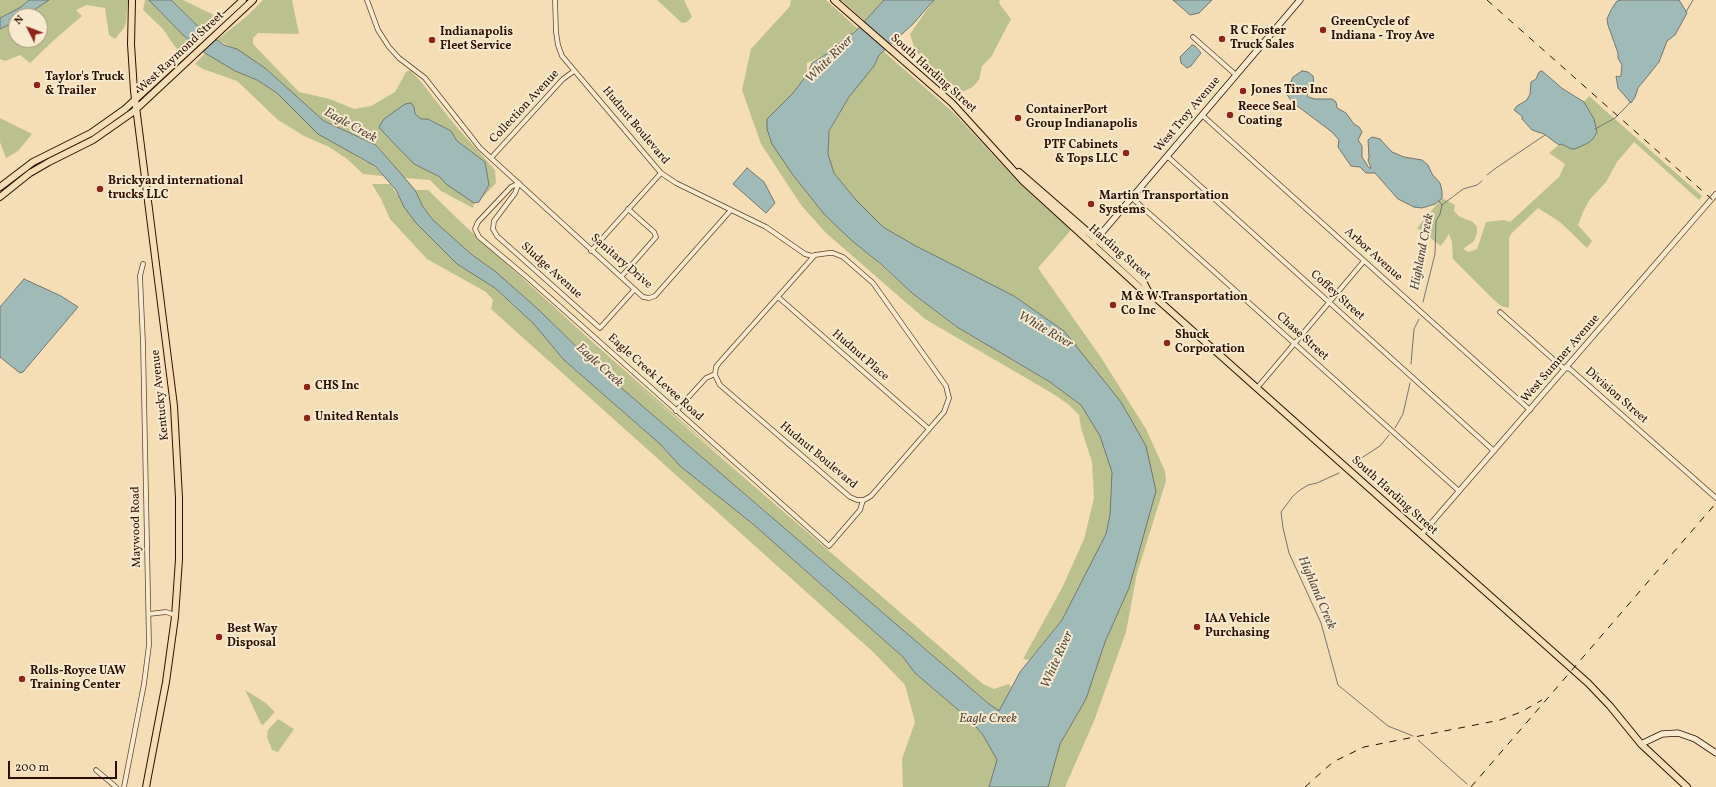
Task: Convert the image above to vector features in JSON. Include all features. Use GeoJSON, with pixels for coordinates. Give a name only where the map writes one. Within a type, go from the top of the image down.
{"type":"FeatureCollection","features":[{"type":"Feature","properties":{"kind":"main road","name":"West Raymond Street"},"geometry":{"type":"LineString","coordinates":[[0,187],[33,162],[102,126],[135,101],[243,0]]}},
{"type":"Feature","properties":{"kind":"main road","name":"West Raymond Street"},"geometry":{"type":"LineString","coordinates":[[0,197],[30,173],[100,136],[136,110],[253,0]]}},
{"type":"Feature","properties":{"kind":"main road","name":"South Harding Street"},"geometry":{"type":"LineString","coordinates":[[834,0],[961,113],[1012,168]]}},
{"type":"Feature","properties":{"kind":"main road","name":"West Troy Avenue"},"geometry":{"type":"LineString","coordinates":[[1094,242],[1300,0]]}},
{"type":"Feature","properties":{"kind":"main road","name":"Kentucky Avenue"},"geometry":{"type":"LineString","coordinates":[[132,1],[131,44],[135,101],[160,288],[177,442],[179,519],[175,617],[165,689],[146,787]]}},
{"type":"Feature","properties":{"kind":"main road","name":"Harding Street"},"geometry":{"type":"LineString","coordinates":[[1012,168],[1023,181],[1144,283],[1148,291]]}},
{"type":"Feature","properties":{"kind":"main road","name":"South Harding Street"},"geometry":{"type":"LineString","coordinates":[[1148,291],[1421,536],[1588,683],[1641,744]]}},
{"type":"Feature","properties":{"kind":"main road"},"geometry":{"type":"LineString","coordinates":[[1687,787],[1641,744],[1662,734],[1678,733],[1695,739],[1716,753]]}},
{"type":"Feature","properties":{"kind":"street","name":"Sanitary Drive"},"geometry":{"type":"LineString","coordinates":[[367,0],[378,30],[389,47],[399,58],[427,81],[479,146],[591,251],[644,298],[655,296],[731,210]]}},
{"type":"Feature","properties":{"kind":"street","name":"Hudnut Boulevard"},"geometry":{"type":"LineString","coordinates":[[555,0],[558,45],[562,56],[596,94],[628,136],[661,173],[673,182],[770,229],[806,254],[840,254],[868,278],[946,386],[949,396],[947,407],[871,496],[863,500],[852,499],[720,385],[715,374]]}},
{"type":"Feature","properties":{"kind":"street"},"geometry":{"type":"LineString","coordinates":[[1193,37],[1236,75]]}},
{"type":"Feature","properties":{"kind":"street","name":"Collection Avenue"},"geometry":{"type":"LineString","coordinates":[[491,158],[564,79],[574,71]]}},
{"type":"Feature","properties":{"kind":"street","name":"Arbor Avenue"},"geometry":{"type":"LineString","coordinates":[[1202,115],[1530,410]]}},
{"type":"Feature","properties":{"kind":"street","name":"Coffey Street"},"geometry":{"type":"LineString","coordinates":[[1167,156],[1494,451]]}},
{"type":"Feature","properties":{"kind":"street"},"geometry":{"type":"LineString","coordinates":[[591,251],[661,173]]}},
{"type":"Feature","properties":{"kind":"street","name":"Sludge Avenue"},"geometry":{"type":"LineString","coordinates":[[519,184],[515,193],[493,222],[495,233],[505,244],[600,328],[634,290]]}},
{"type":"Feature","properties":{"kind":"street","name":"Eagle Creek Levee Road"},"geometry":{"type":"LineString","coordinates":[[519,184],[511,187],[478,222],[475,228],[478,236],[534,283],[829,546],[860,510],[863,500]]}},
{"type":"Feature","properties":{"kind":"street","name":"West Sumner Avenue"},"geometry":{"type":"LineString","coordinates":[[1421,536],[1716,194]]}},
{"type":"Feature","properties":{"kind":"street","name":"Chase Street"},"geometry":{"type":"LineString","coordinates":[[1132,198],[1459,491]]}},
{"type":"Feature","properties":{"kind":"street"},"geometry":{"type":"LineString","coordinates":[[621,277],[656,236],[654,232],[628,209]]}},
{"type":"Feature","properties":{"kind":"street"},"geometry":{"type":"LineString","coordinates":[[676,411],[706,378],[715,374],[719,363],[815,255]]}},
{"type":"Feature","properties":{"kind":"street"},"geometry":{"type":"LineString","coordinates":[[1257,388],[1364,261]]}},
{"type":"Feature","properties":{"kind":"street","name":"Maywood Road"},"geometry":{"type":"LineString","coordinates":[[124,787],[147,668],[149,614],[140,276],[143,264]]}},
{"type":"Feature","properties":{"kind":"street","name":"Hudnut Place"},"geometry":{"type":"LineString","coordinates":[[778,297],[929,429]]}},
{"type":"Feature","properties":{"kind":"street","name":"Division Street"},"geometry":{"type":"LineString","coordinates":[[1500,312],[1562,367],[1567,367],[1716,498]]}},
{"type":"Feature","properties":{"kind":"street"},"geometry":{"type":"LineString","coordinates":[[149,614],[166,612],[175,617]]}},
{"type":"Feature","properties":{"kind":"street"},"geometry":{"type":"LineString","coordinates":[[96,770],[116,787]]}},
{"type":"Feature","properties":{"kind":"green space"},"geometry":{"type":"Polygon","coordinates":[[[0,0],[29,0],[19,8],[8,8],[8,14],[0,18],[0,0]]]}},
{"type":"Feature","properties":{"kind":"green space"},"geometry":{"type":"Polygon","coordinates":[[[49,0],[128,0],[126,23],[115,39],[109,35],[105,8],[87,5],[76,10],[82,16],[48,46],[48,8],[37,8],[49,0]]]}},
{"type":"Feature","properties":{"kind":"green space"},"geometry":{"type":"Polygon","coordinates":[[[145,0],[149,0],[190,41],[178,51],[163,29],[143,10],[145,0]]]}},
{"type":"Feature","properties":{"kind":"green space"},"geometry":{"type":"Polygon","coordinates":[[[171,0],[183,0],[218,17],[204,31],[171,0]]]}},
{"type":"Feature","properties":{"kind":"green space"},"geometry":{"type":"Polygon","coordinates":[[[263,0],[292,0],[299,34],[258,33],[253,38],[253,44],[299,92],[330,99],[354,109],[371,106],[395,92],[406,72],[410,70],[455,125],[495,170],[496,183],[482,198],[489,185],[485,162],[457,141],[451,131],[429,119],[421,119],[414,114],[414,107],[405,154],[414,164],[440,177],[474,203],[473,208],[441,191],[430,180],[404,178],[377,145],[324,121],[265,68],[236,49],[217,40],[247,16],[263,0]]]}},
{"type":"Feature","properties":{"kind":"green space"},"geometry":{"type":"Polygon","coordinates":[[[657,0],[684,0],[692,17],[687,22],[682,23],[657,0]]]}},
{"type":"Feature","properties":{"kind":"green space"},"geometry":{"type":"Polygon","coordinates":[[[791,0],[826,0],[858,29],[841,40],[825,55],[807,63],[807,75],[793,93],[767,119],[793,175],[824,214],[912,293],[957,327],[1050,382],[1081,405],[1100,435],[1112,472],[1110,515],[1106,534],[1062,620],[1029,660],[1023,659],[1063,586],[1084,539],[1094,498],[1092,462],[1081,428],[1079,415],[1069,405],[1055,395],[925,319],[826,233],[801,205],[761,144],[742,90],[751,49],[790,6],[791,0]]]}},
{"type":"Feature","properties":{"kind":"green space"},"geometry":{"type":"Polygon","coordinates":[[[841,0],[884,0],[865,21],[841,0]]]}},
{"type":"Feature","properties":{"kind":"green space"},"geometry":{"type":"Polygon","coordinates":[[[934,0],[1000,0],[999,3],[1011,19],[991,57],[982,66],[979,80],[973,87],[962,92],[932,70],[915,50],[910,34],[934,0]]]}},
{"type":"Feature","properties":{"kind":"green space"},"geometry":{"type":"Polygon","coordinates":[[[8,25],[8,48],[46,48],[30,63],[20,55],[5,61],[0,59],[0,29],[8,25]]]}},
{"type":"Feature","properties":{"kind":"green space"},"geometry":{"type":"Polygon","coordinates":[[[883,51],[954,113],[1018,182],[1071,230],[1038,268],[1100,356],[1146,429],[1165,471],[1166,481],[1137,573],[1126,632],[1094,721],[1065,787],[1048,787],[1060,744],[1086,699],[1105,642],[1129,588],[1139,548],[1089,364],[1064,331],[1014,296],[914,245],[883,227],[856,200],[834,173],[828,154],[829,132],[849,97],[874,66],[879,55],[883,51]]]}},
{"type":"Feature","properties":{"kind":"green space"},"geometry":{"type":"Polygon","coordinates":[[[205,53],[277,93],[318,134],[333,141],[364,161],[371,163],[383,176],[363,174],[347,159],[329,147],[304,136],[278,120],[237,81],[203,69],[195,64],[205,53]]]}},
{"type":"Feature","properties":{"kind":"green space"},"geometry":{"type":"Polygon","coordinates":[[[1589,96],[1702,196],[1699,200],[1634,142],[1617,162],[1606,182],[1590,199],[1583,212],[1578,225],[1592,241],[1587,248],[1560,222],[1538,208],[1511,234],[1509,238],[1509,308],[1501,306],[1453,259],[1452,242],[1449,234],[1441,246],[1417,228],[1442,198],[1455,205],[1454,211],[1460,217],[1473,222],[1477,227],[1477,233],[1474,241],[1463,249],[1469,252],[1477,249],[1486,222],[1504,220],[1510,222],[1559,177],[1565,164],[1549,153],[1562,144],[1571,149],[1588,143],[1597,132],[1594,119],[1584,102],[1589,96]]]}},
{"type":"Feature","properties":{"kind":"green space"},"geometry":{"type":"Polygon","coordinates":[[[0,118],[32,134],[18,151],[6,158],[0,142],[0,118]]]}},
{"type":"Feature","properties":{"kind":"green space"},"geometry":{"type":"Polygon","coordinates":[[[372,184],[390,184],[416,223],[477,275],[495,288],[533,323],[564,360],[660,444],[680,466],[753,524],[903,657],[915,673],[970,720],[983,735],[997,760],[989,787],[903,787],[902,759],[915,722],[905,685],[872,651],[491,309],[493,300],[486,292],[427,259],[390,219],[372,184]]]}},
{"type":"Feature","properties":{"kind":"green space"},"geometry":{"type":"Polygon","coordinates":[[[415,190],[428,190],[464,225],[597,346],[742,474],[615,366],[983,684],[994,689],[1009,684],[1011,687],[1001,710],[999,712],[989,704],[597,367],[539,310],[496,272],[471,254],[433,220],[423,207],[415,190]]]}},
{"type":"Feature","properties":{"kind":"green space"},"geometry":{"type":"Polygon","coordinates":[[[245,690],[266,703],[275,712],[263,725],[261,724],[245,690]]]}},
{"type":"Feature","properties":{"kind":"green space"},"geometry":{"type":"Polygon","coordinates":[[[278,719],[294,729],[278,752],[272,750],[267,737],[268,730],[278,719]]]}},
{"type":"Feature","properties":{"kind":"water"},"geometry":{"type":"Polygon","coordinates":[[[29,0],[49,0],[37,8],[19,8],[29,0]]]}},
{"type":"Feature","properties":{"kind":"water"},"geometry":{"type":"Polygon","coordinates":[[[149,0],[171,0],[202,30],[224,45],[237,49],[265,68],[324,121],[376,145],[415,190],[423,207],[433,220],[471,254],[496,272],[539,310],[597,367],[999,711],[1020,672],[1062,620],[1106,534],[1110,515],[1112,472],[1100,436],[1081,405],[1050,382],[957,327],[912,293],[882,265],[850,239],[824,214],[793,175],[772,144],[767,129],[767,119],[793,93],[807,75],[812,63],[825,55],[846,37],[855,32],[884,0],[934,0],[913,24],[879,55],[874,66],[849,97],[829,131],[828,154],[834,173],[856,200],[883,227],[914,245],[1014,296],[1064,331],[1121,402],[1146,446],[1156,491],[1129,588],[1105,642],[1086,699],[1060,744],[1048,787],[989,787],[997,760],[983,735],[970,720],[915,673],[903,657],[753,524],[680,466],[660,444],[564,360],[533,323],[495,288],[457,264],[416,223],[404,207],[396,190],[375,166],[318,134],[277,93],[257,80],[235,71],[205,53],[183,35],[149,0]]]}},
{"type":"Feature","properties":{"kind":"water"},"geometry":{"type":"Polygon","coordinates":[[[1173,0],[1212,0],[1199,13],[1190,15],[1173,0]]]}},
{"type":"Feature","properties":{"kind":"water"},"geometry":{"type":"Polygon","coordinates":[[[1679,0],[1687,13],[1675,35],[1667,41],[1659,62],[1638,88],[1631,103],[1618,88],[1616,76],[1620,77],[1622,65],[1618,58],[1618,53],[1607,19],[1617,1],[1679,0]]]}},
{"type":"Feature","properties":{"kind":"water"},"geometry":{"type":"Polygon","coordinates":[[[8,14],[8,25],[0,29],[0,18],[8,14]]]}},
{"type":"Feature","properties":{"kind":"water"},"geometry":{"type":"Polygon","coordinates":[[[1192,45],[1195,46],[1201,53],[1191,66],[1187,68],[1181,63],[1180,57],[1192,45]]]}},
{"type":"Feature","properties":{"kind":"water"},"geometry":{"type":"Polygon","coordinates":[[[1302,71],[1308,72],[1313,76],[1314,85],[1312,90],[1307,95],[1308,97],[1315,99],[1332,99],[1336,102],[1337,108],[1346,113],[1354,124],[1359,127],[1362,132],[1358,140],[1362,146],[1362,157],[1369,168],[1371,168],[1368,160],[1368,140],[1372,137],[1380,139],[1392,152],[1404,157],[1422,160],[1428,165],[1432,174],[1440,183],[1442,198],[1435,204],[1422,208],[1414,207],[1398,199],[1375,173],[1366,173],[1360,167],[1351,166],[1338,147],[1339,140],[1332,132],[1292,102],[1286,93],[1293,77],[1302,71]]]}},
{"type":"Feature","properties":{"kind":"water"},"geometry":{"type":"Polygon","coordinates":[[[1542,71],[1563,89],[1584,102],[1594,119],[1597,132],[1593,139],[1588,143],[1575,149],[1571,149],[1562,144],[1559,145],[1544,134],[1532,130],[1522,119],[1522,116],[1514,110],[1517,106],[1527,100],[1530,94],[1531,82],[1536,79],[1539,72],[1542,71]]]}},
{"type":"Feature","properties":{"kind":"water"},"geometry":{"type":"Polygon","coordinates":[[[411,103],[414,107],[415,114],[421,119],[428,119],[451,131],[457,141],[485,162],[489,185],[479,202],[474,203],[446,184],[440,177],[414,164],[379,127],[384,119],[405,104],[411,103]]]}},
{"type":"Feature","properties":{"kind":"water"},"geometry":{"type":"Polygon","coordinates":[[[747,168],[764,182],[775,203],[766,213],[733,184],[747,168]]]}},
{"type":"Feature","properties":{"kind":"water"},"geometry":{"type":"Polygon","coordinates":[[[24,279],[61,296],[78,307],[23,372],[20,373],[0,357],[0,307],[24,279]]]}},
{"type":"Feature","properties":{"kind":"waterway","name":"Highland Creek"},"geometry":{"type":"LineString","coordinates":[[1686,12],[1693,0]]}},
{"type":"Feature","properties":{"kind":"waterway","name":"Highland Creek"},"geometry":{"type":"LineString","coordinates":[[1595,129],[1615,118],[1630,102]]}},
{"type":"Feature","properties":{"kind":"waterway","name":"Highland Creek"},"geometry":{"type":"LineString","coordinates":[[1487,175],[1545,135]]}},
{"type":"Feature","properties":{"kind":"waterway","name":"Highland Creek"},"geometry":{"type":"LineString","coordinates":[[1423,302],[1435,254],[1436,221],[1440,214],[1442,205],[1463,189],[1477,185],[1482,181]]}},
{"type":"Feature","properties":{"kind":"waterway","name":"Highland Creek"},"geometry":{"type":"LineString","coordinates":[[1439,201],[1442,205]]}},
{"type":"Feature","properties":{"kind":"waterway","name":"Highland Creek"},"geometry":{"type":"LineString","coordinates":[[1411,364],[1414,329],[1419,319]]}},
{"type":"Feature","properties":{"kind":"waterway","name":"Highland Creek"},"geometry":{"type":"LineString","coordinates":[[1395,428],[1403,414],[1410,383]]}},
{"type":"Feature","properties":{"kind":"waterway","name":"Highland Creek"},"geometry":{"type":"LineString","coordinates":[[1352,464],[1380,446],[1389,435]]}},
{"type":"Feature","properties":{"kind":"waterway","name":"Highland Creek"},"geometry":{"type":"LineString","coordinates":[[1339,473],[1317,483],[1308,485],[1300,490],[1293,496],[1281,512],[1289,553],[1321,623],[1338,685],[1388,726],[1413,736]]}},
{"type":"Feature","properties":{"kind":"waterway","name":"Highland Creek"},"geometry":{"type":"LineString","coordinates":[[1418,740],[1467,784]]}},
{"type":"Feature","properties":{"kind":"railway"},"geometry":{"type":"LineString","coordinates":[[1487,0],[1716,203]]}},
{"type":"Feature","properties":{"kind":"railway"},"geometry":{"type":"LineString","coordinates":[[1471,787],[1716,503]]}},
{"type":"Feature","properties":{"kind":"railway"},"geometry":{"type":"LineString","coordinates":[[1305,787],[1333,762],[1364,747],[1500,720],[1521,712],[1542,700]]}},
{"type":"Feature","properties":{"kind":"place","name":"GreenCycle of Indiana - Troy Ave"},"geometry":{"type":"Point","coordinates":[1323,30]}},
{"type":"Feature","properties":{"kind":"place","name":"R C Foster Truck Sales"},"geometry":{"type":"Point","coordinates":[1222,39]}},
{"type":"Feature","properties":{"kind":"place","name":"Indianapolis Fleet Service"},"geometry":{"type":"Point","coordinates":[432,40]}},
{"type":"Feature","properties":{"kind":"place","name":"Taylor's Truck & Trailer"},"geometry":{"type":"Point","coordinates":[37,85]}},
{"type":"Feature","properties":{"kind":"place","name":"Jones Tire Inc"},"geometry":{"type":"Point","coordinates":[1243,91]}},
{"type":"Feature","properties":{"kind":"place","name":"Reece Seal Coating"},"geometry":{"type":"Point","coordinates":[1230,115]}},
{"type":"Feature","properties":{"kind":"place","name":"ContainerPort Group Indianapolis"},"geometry":{"type":"Point","coordinates":[1018,118]}},
{"type":"Feature","properties":{"kind":"place","name":"PTF Cabinets & Tops LLC"},"geometry":{"type":"Point","coordinates":[1126,153]}},
{"type":"Feature","properties":{"kind":"place","name":"Brickyard international trucks LLC"},"geometry":{"type":"Point","coordinates":[100,189]}},
{"type":"Feature","properties":{"kind":"place","name":"Martin Transportation Systems"},"geometry":{"type":"Point","coordinates":[1091,204]}},
{"type":"Feature","properties":{"kind":"place","name":"M & W Transportation Co Inc"},"geometry":{"type":"Point","coordinates":[1113,305]}},
{"type":"Feature","properties":{"kind":"place","name":"Shuck Corporation"},"geometry":{"type":"Point","coordinates":[1167,343]}},
{"type":"Feature","properties":{"kind":"place","name":"CHS Inc"},"geometry":{"type":"Point","coordinates":[307,387]}},
{"type":"Feature","properties":{"kind":"place","name":"United Rentals"},"geometry":{"type":"Point","coordinates":[307,418]}},
{"type":"Feature","properties":{"kind":"place","name":"IAA Vehicle Purchasing"},"geometry":{"type":"Point","coordinates":[1197,627]}},
{"type":"Feature","properties":{"kind":"place","name":"Best Way Disposal"},"geometry":{"type":"Point","coordinates":[219,637]}},
{"type":"Feature","properties":{"kind":"place","name":"Rolls-Royce UAW Training Center"},"geometry":{"type":"Point","coordinates":[22,679]}},
{"type":"Feature","properties":{"kind":"water label","name":"White River"},"geometry":{"type":"Point","coordinates":[830,60]}},
{"type":"Feature","properties":{"kind":"water label","name":"Eagle Creek"},"geometry":{"type":"Point","coordinates":[350,126]}},
{"type":"Feature","properties":{"kind":"water label","name":"White River"},"geometry":{"type":"Point","coordinates":[1045,331]}},
{"type":"Feature","properties":{"kind":"water label","name":"Eagle Creek"},"geometry":{"type":"Point","coordinates":[599,366]}},
{"type":"Feature","properties":{"kind":"water label","name":"White River"},"geometry":{"type":"Point","coordinates":[1058,660]}},
{"type":"Feature","properties":{"kind":"water label","name":"Eagle Creek"},"geometry":{"type":"Point","coordinates":[988,720]}}]}
